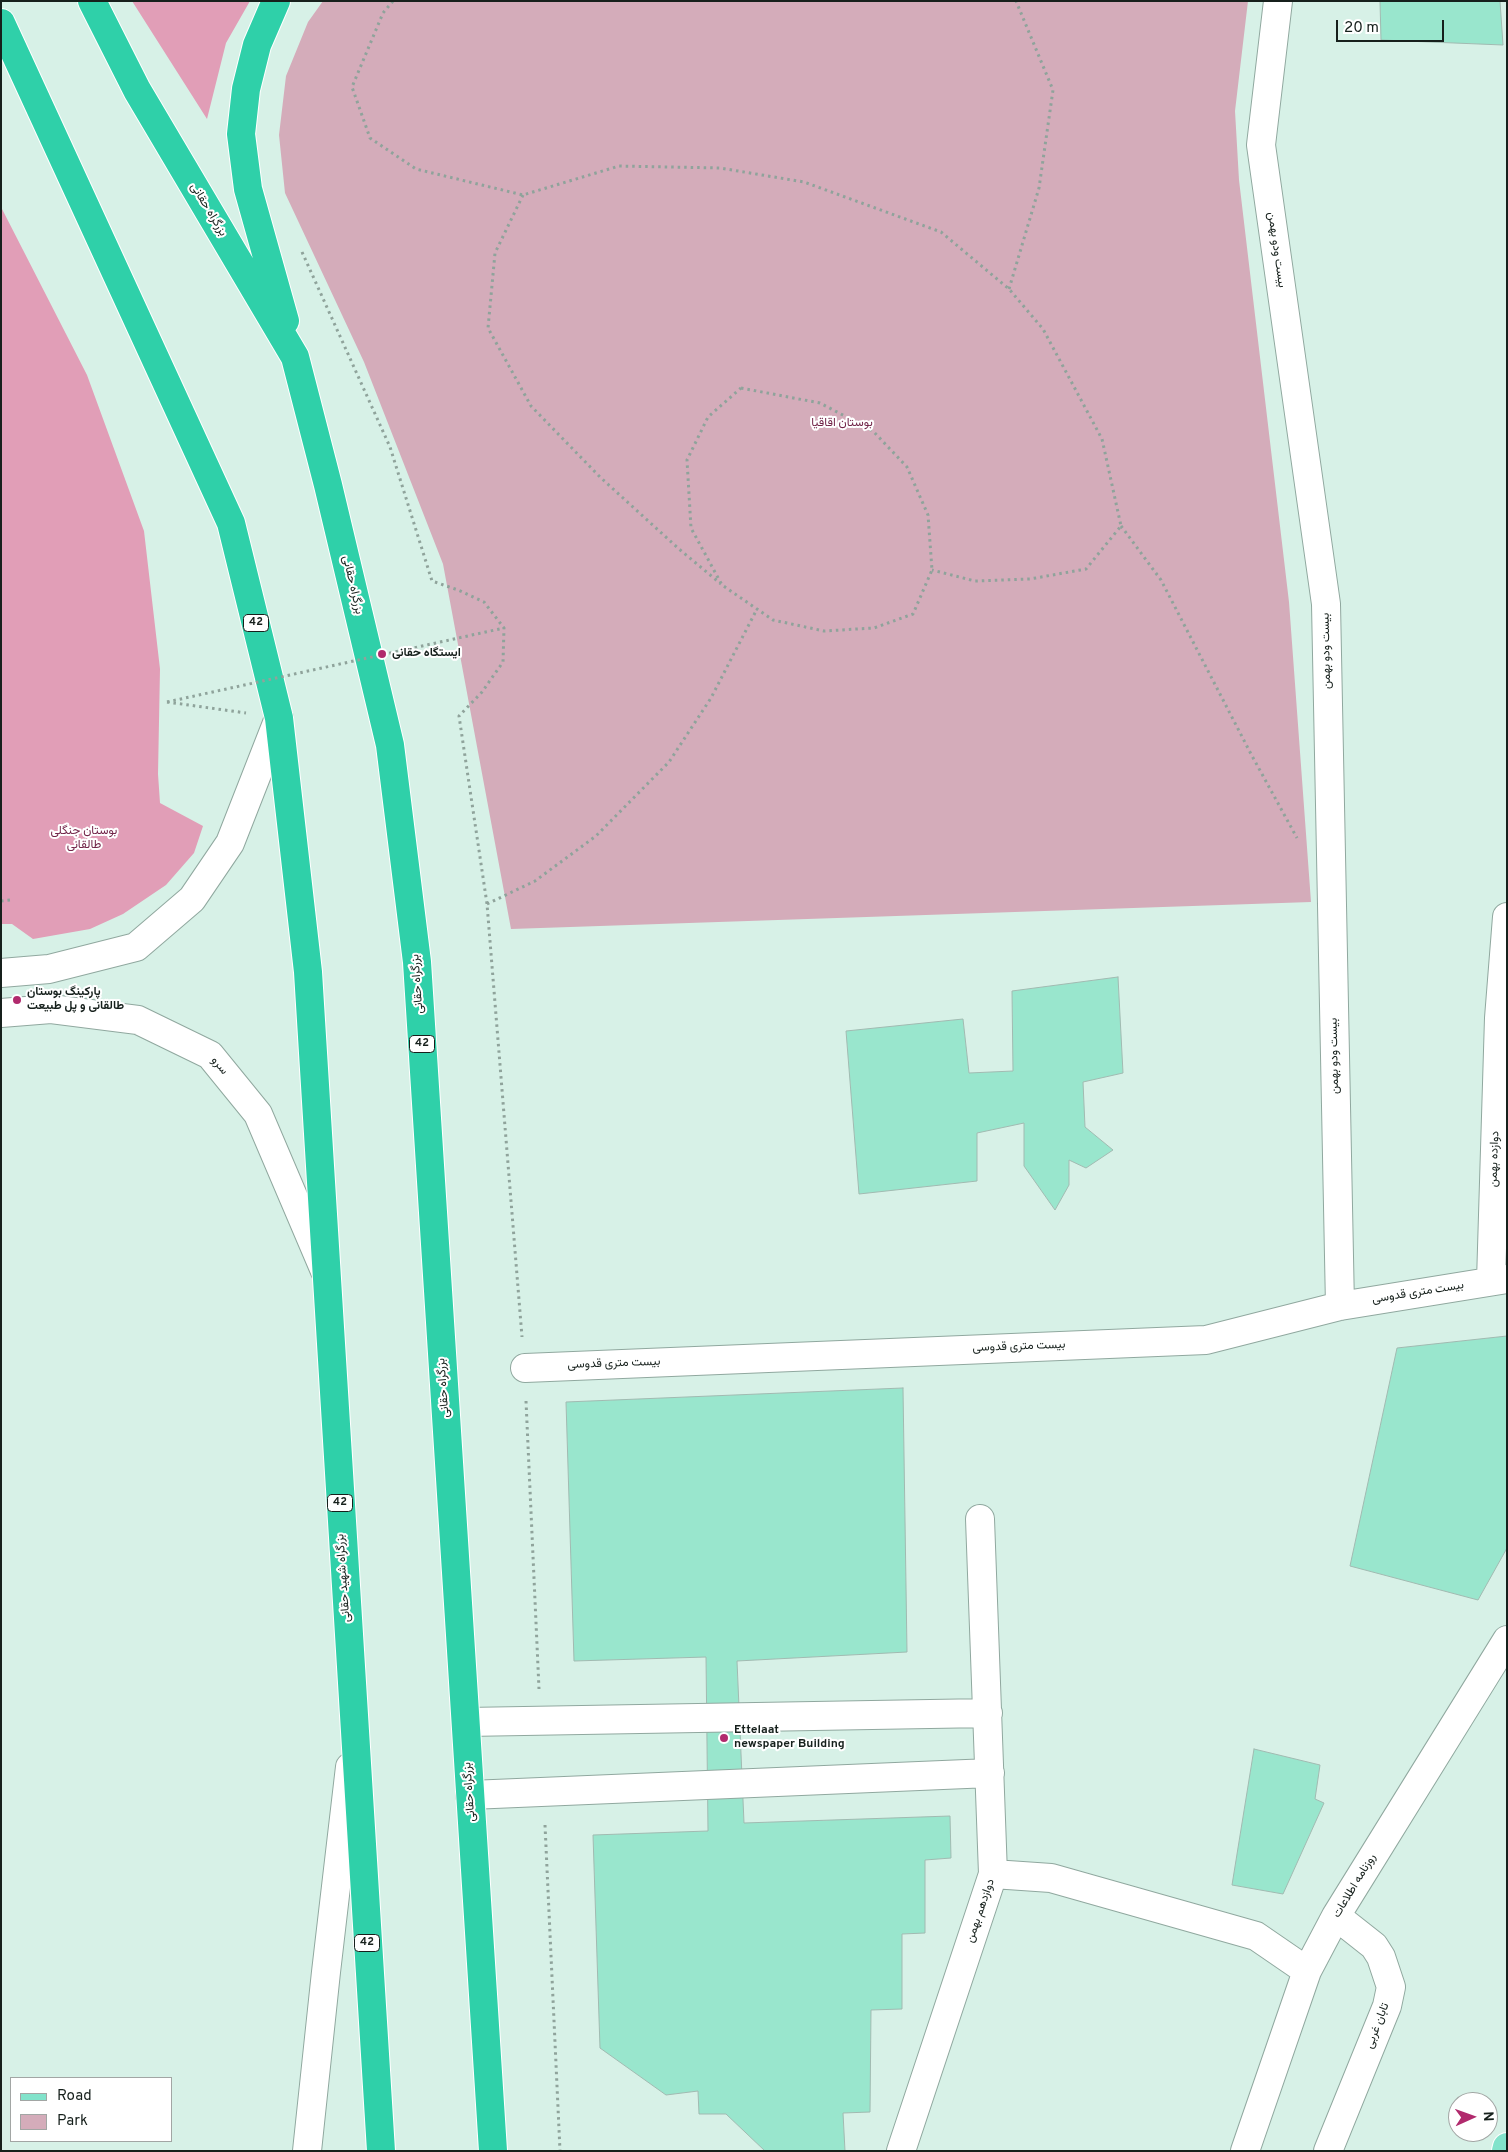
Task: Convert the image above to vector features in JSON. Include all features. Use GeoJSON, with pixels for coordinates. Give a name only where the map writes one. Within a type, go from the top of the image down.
{"type":"FeatureCollection","features":[{"type":"Feature","properties":{"kind":"highway","name":"بزرگراه حقانی"},"geometry":{"type":"LineString","coordinates":[[92,1],[137,90],[295,357],[328,484],[390,745],[416,962],[493,2151]]}},
{"type":"Feature","properties":{"kind":"highway"},"geometry":{"type":"LineString","coordinates":[[276,1],[256,45],[246,89],[241,134],[248,189],[295,357]]}},
{"type":"Feature","properties":{"kind":"highway","name":"42"},"geometry":{"type":"LineString","coordinates":[[1,24],[231,523],[279,718],[308,972],[325,1271]]}},
{"type":"Feature","properties":{"kind":"highway","name":"بزرگراه شهید حقانی"},"geometry":{"type":"LineString","coordinates":[[325,1271],[354,1736]]}},
{"type":"Feature","properties":{"kind":"highway","name":"42"},"geometry":{"type":"LineString","coordinates":[[354,1736],[381,2151]]}},
{"type":"Feature","properties":{"kind":"main road"},"geometry":{"type":"LineString","coordinates":[[1506,2151],[1507,2147]]}},
{"type":"Feature","properties":{"kind":"street","name":"بیست ودو بهمن"},"geometry":{"type":"LineString","coordinates":[[1278,1],[1261,145],[1326,604],[1340,1306]]}},
{"type":"Feature","properties":{"kind":"street"},"geometry":{"type":"LineString","coordinates":[[1,973],[49,969],[136,947],[192,899],[230,843],[279,718]]}},
{"type":"Feature","properties":{"kind":"street","name":"دوازده بهمن"},"geometry":{"type":"LineString","coordinates":[[1499,1280],[1498,1018],[1507,917]]}},
{"type":"Feature","properties":{"kind":"street","name":"سرو"},"geometry":{"type":"LineString","coordinates":[[1,1013],[51,1009],[138,1020],[210,1055],[258,1114],[325,1271]]}},
{"type":"Feature","properties":{"kind":"street","name":"بیست متری قدوسی"},"geometry":{"type":"LineString","coordinates":[[525,1368],[1206,1340],[1340,1306],[1499,1280]]}},
{"type":"Feature","properties":{"kind":"street"},"geometry":{"type":"LineString","coordinates":[[980,1519],[993,1874]]}},
{"type":"Feature","properties":{"kind":"street","name":"روزنامه اطلاعات"},"geometry":{"type":"LineString","coordinates":[[1245,2151],[1307,1971],[1336,1916],[1507,1640]]}},
{"type":"Feature","properties":{"kind":"street"},"geometry":{"type":"LineString","coordinates":[[466,1722],[988,1713]]}},
{"type":"Feature","properties":{"kind":"street"},"geometry":{"type":"LineString","coordinates":[[307,2151],[354,1736]]}},
{"type":"Feature","properties":{"kind":"street"},"geometry":{"type":"LineString","coordinates":[[470,1795],[990,1773]]}},
{"type":"Feature","properties":{"kind":"street","name":"دوازدهم بهمن"},"geometry":{"type":"LineString","coordinates":[[901,2151],[993,1874],[1051,1878],[1256,1936],[1307,1971]]}},
{"type":"Feature","properties":{"kind":"street","name":"تابان غربی"},"geometry":{"type":"LineString","coordinates":[[1328,2151],[1387,2006],[1391,1987],[1381,1956],[1374,1946],[1336,1916]]}},
{"type":"Feature","properties":{"kind":"path"},"geometry":{"type":"LineString","coordinates":[[393,1],[383,13],[352,87],[370,138],[416,169],[522,195],[618,166],[720,168],[804,182],[941,232],[1009,289],[1043,330],[1102,439],[1120,526],[1160,580],[1250,754],[1298,840]]}},
{"type":"Feature","properties":{"kind":"path"},"geometry":{"type":"LineString","coordinates":[[1009,289],[1039,188],[1053,90],[1016,1]]}},
{"type":"Feature","properties":{"kind":"path"},"geometry":{"type":"LineString","coordinates":[[522,195],[495,252],[488,328],[531,406],[600,477],[679,549],[722,585],[773,620],[824,631],[874,628],[913,614],[932,570],[928,516],[906,467],[873,430],[820,403],[741,388],[708,417],[687,460],[691,528],[722,585]]}},
{"type":"Feature","properties":{"kind":"path"},"geometry":{"type":"LineString","coordinates":[[300,248],[390,447],[432,581],[484,602],[504,628],[503,662],[482,692],[458,716],[486,904],[525,1368]]}},
{"type":"Feature","properties":{"kind":"path"},"geometry":{"type":"LineString","coordinates":[[932,570],[975,581],[1030,579],[1086,569],[1120,526]]}},
{"type":"Feature","properties":{"kind":"path"},"geometry":{"type":"LineString","coordinates":[[486,904],[535,881],[596,836],[669,762],[711,698],[757,609]]}},
{"type":"Feature","properties":{"kind":"path"},"geometry":{"type":"LineString","coordinates":[[279,718],[167,702],[504,628]]}},
{"type":"Feature","properties":{"kind":"path"},"geometry":{"type":"LineString","coordinates":[[1,901],[10,900]]}},
{"type":"Feature","properties":{"kind":"green space"},"geometry":{"type":"Polygon","coordinates":[[[132,1],[250,1],[226,43],[207,119],[132,1]]]}},
{"type":"Feature","properties":{"kind":"green space","name":"بوستان اقاقیا"},"geometry":{"type":"Polygon","coordinates":[[[323,1],[1248,1],[1235,111],[1239,180],[1289,602],[1311,902],[511,929],[443,564],[364,362],[285,193],[279,135],[286,76],[308,22],[323,1]]]}},
{"type":"Feature","properties":{"kind":"green space","name":"بوستان جنگلی طالقانی"},"geometry":{"type":"Polygon","coordinates":[[[1,207],[87,375],[144,531],[160,669],[158,774],[160,803],[203,826],[194,853],[166,885],[123,914],[90,929],[33,939],[12,924],[1,924],[1,207]]]}},
{"type":"Feature","properties":{"kind":"building"},"geometry":{"type":"Polygon","coordinates":[[[1380,1],[1500,1],[1503,45],[1381,40],[1380,1]]]}},
{"type":"Feature","properties":{"kind":"building"},"geometry":{"type":"Polygon","coordinates":[[[1118,977],[1123,1073],[1083,1082],[1085,1127],[1113,1150],[1086,1168],[1069,1160],[1069,1185],[1055,1210],[1024,1166],[1024,1123],[977,1133],[977,1181],[859,1194],[846,1031],[963,1019],[969,1073],[1013,1071],[1012,991],[1118,977]]]}},
{"type":"Feature","properties":{"kind":"building"},"geometry":{"type":"Polygon","coordinates":[[[1507,1336],[1507,1548],[1478,1600],[1350,1566],[1397,1348],[1507,1336]]]}},
{"type":"Feature","properties":{"kind":"building","name":"Ettelaat newspaper Building"},"geometry":{"type":"Polygon","coordinates":[[[903,1388],[907,1652],[737,1661],[744,1823],[950,1816],[951,1858],[925,1860],[925,1933],[902,1934],[902,2009],[871,2010],[870,2112],[843,2113],[845,2151],[765,2151],[726,2114],[699,2114],[698,2091],[666,2095],[600,2048],[593,1835],[708,1831],[706,1657],[574,1661],[566,1402],[903,1388]]]}},
{"type":"Feature","properties":{"kind":"building"},"geometry":{"type":"Polygon","coordinates":[[[1254,1749],[1320,1765],[1315,1799],[1324,1803],[1283,1894],[1232,1885],[1254,1749]]]}},
{"type":"Feature","properties":{"kind":"place","name":"ایستگاه حقانی"},"geometry":{"type":"Point","coordinates":[382,654]}},
{"type":"Feature","properties":{"kind":"place","name":"پارکینگ بوستان طالقانی و پل طبیعت"},"geometry":{"type":"Point","coordinates":[17,1000]}},
{"type":"Feature","properties":{"kind":"place","name":"Ettelaat newspaper Building"},"geometry":{"type":"Point","coordinates":[724,1738]}}]}
